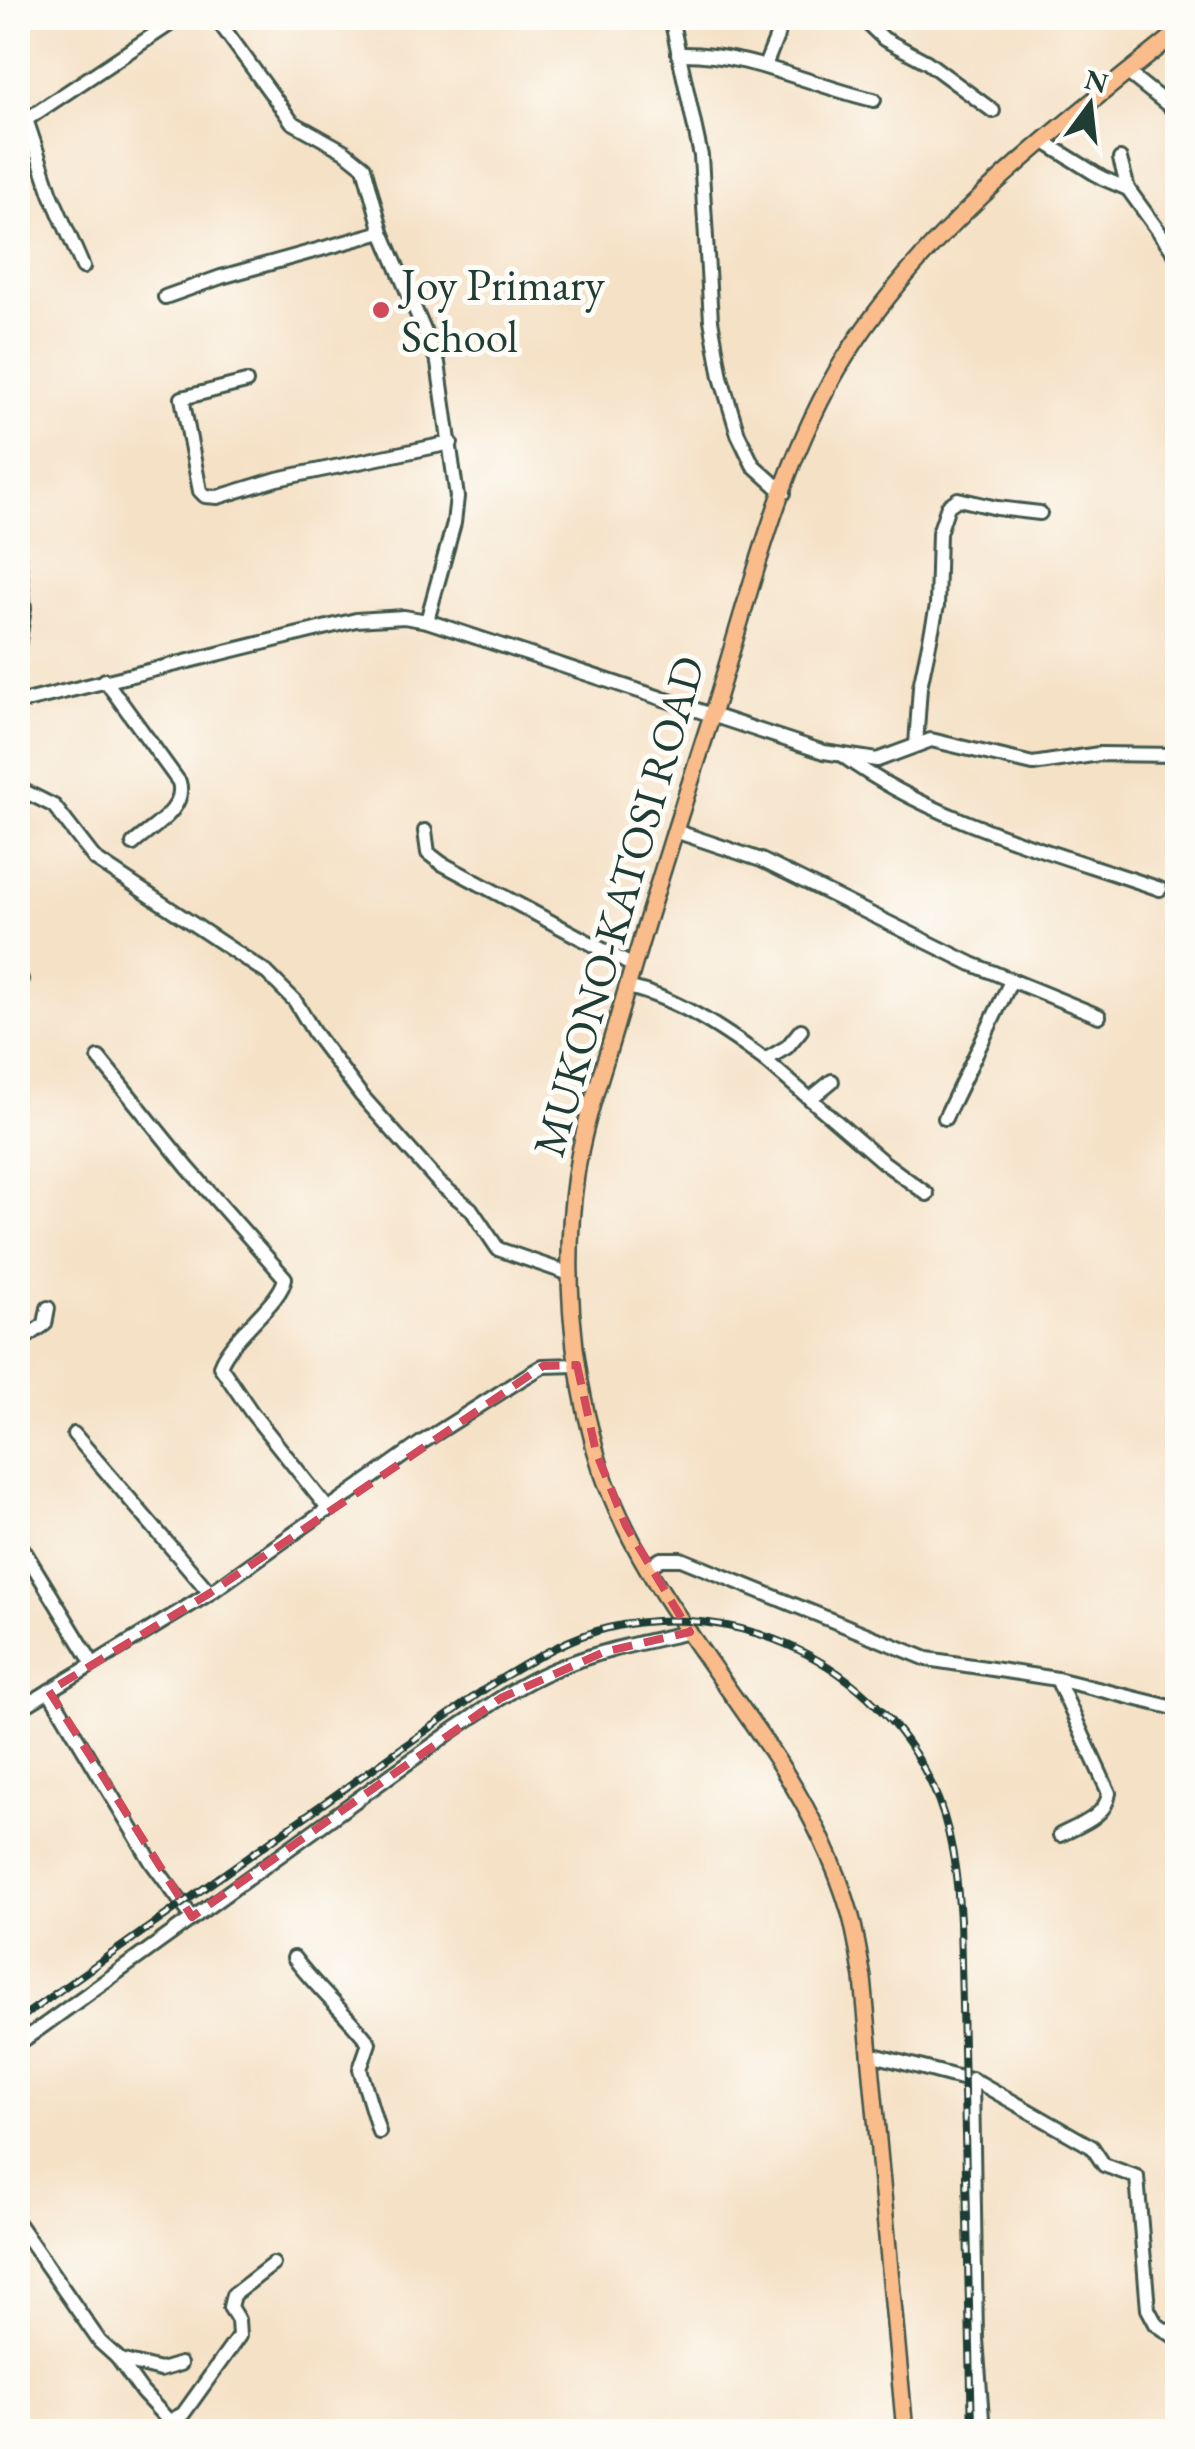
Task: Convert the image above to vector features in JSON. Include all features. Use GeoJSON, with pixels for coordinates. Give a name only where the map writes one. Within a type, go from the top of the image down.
{"type":"FeatureCollection","features":[{"type":"Feature","properties":{"kind":"main road","name":"MUKONO-KATOSI ROAD"},"geometry":{"type":"LineString","coordinates":[[905,2432],[863,1978],[849,1912],[780,1765],[649,1567],[626,1526],[596,1452],[577,1365],[570,1274],[576,1174],[633,966],[750,588],[818,408],[844,358],[877,311],[950,225],[1178,32]]}},
{"type":"Feature","properties":{"kind":"street"},"geometry":{"type":"LineString","coordinates":[[83,266],[22,122],[180,18]]}},
{"type":"Feature","properties":{"kind":"street"},"geometry":{"type":"LineString","coordinates":[[216,18],[292,122],[364,167],[382,232],[438,364],[457,482],[454,523],[427,621]]}},
{"type":"Feature","properties":{"kind":"street"},"geometry":{"type":"LineString","coordinates":[[671,18],[702,156],[712,320],[720,377],[738,434],[753,465],[784,493]]}},
{"type":"Feature","properties":{"kind":"street"},"geometry":{"type":"LineString","coordinates":[[765,66],[778,30],[778,18]]}},
{"type":"Feature","properties":{"kind":"street"},"geometry":{"type":"LineString","coordinates":[[862,18],[884,40],[927,62],[994,112]]}},
{"type":"Feature","properties":{"kind":"street"},"geometry":{"type":"LineString","coordinates":[[678,54],[765,66],[874,100]]}},
{"type":"Feature","properties":{"kind":"street"},"geometry":{"type":"LineString","coordinates":[[1128,73],[1178,113]]}},
{"type":"Feature","properties":{"kind":"street"},"geometry":{"type":"LineString","coordinates":[[1046,142],[1102,178],[1128,189]]}},
{"type":"Feature","properties":{"kind":"street"},"geometry":{"type":"LineString","coordinates":[[1120,159],[1128,189],[1177,255]]}},
{"type":"Feature","properties":{"kind":"street"},"geometry":{"type":"LineString","coordinates":[[164,297],[222,276],[382,232]]}},
{"type":"Feature","properties":{"kind":"street"},"geometry":{"type":"LineString","coordinates":[[1177,255],[1178,245]]}},
{"type":"Feature","properties":{"kind":"street"},"geometry":{"type":"LineString","coordinates":[[246,382],[182,398],[200,491],[205,496],[218,497],[277,479],[451,442]]}},
{"type":"Feature","properties":{"kind":"street"},"geometry":{"type":"LineString","coordinates":[[916,745],[920,686],[937,606],[943,515],[958,498],[1040,513]]}},
{"type":"Feature","properties":{"kind":"street"},"geometry":{"type":"LineString","coordinates":[[18,553],[24,608],[18,647]]}},
{"type":"Feature","properties":{"kind":"street"},"geometry":{"type":"LineString","coordinates":[[18,703],[356,620],[387,617],[427,621],[712,716],[842,754],[877,760],[931,740],[1032,764],[1099,754],[1178,755]]}},
{"type":"Feature","properties":{"kind":"street"},"geometry":{"type":"LineString","coordinates":[[105,680],[182,791],[177,806],[133,844]]}},
{"type":"Feature","properties":{"kind":"street"},"geometry":{"type":"LineString","coordinates":[[842,754],[871,776],[922,802],[1160,889]]}},
{"type":"Feature","properties":{"kind":"street"},"geometry":{"type":"LineString","coordinates":[[18,788],[54,806],[94,859],[267,973],[295,1001],[314,1034],[360,1095],[440,1184],[471,1210],[498,1249],[570,1274]]}},
{"type":"Feature","properties":{"kind":"street"},"geometry":{"type":"LineString","coordinates":[[425,831],[428,853],[441,863],[633,966]]}},
{"type":"Feature","properties":{"kind":"street"},"geometry":{"type":"LineString","coordinates":[[674,831],[761,860],[1011,981],[1099,1016]]}},
{"type":"Feature","properties":{"kind":"street"},"geometry":{"type":"LineString","coordinates":[[18,973],[22,979],[18,987]]}},
{"type":"Feature","properties":{"kind":"street"},"geometry":{"type":"LineString","coordinates":[[946,1118],[1011,981]]}},
{"type":"Feature","properties":{"kind":"street"},"geometry":{"type":"LineString","coordinates":[[627,987],[648,992],[702,1018],[765,1060],[927,1194]]}},
{"type":"Feature","properties":{"kind":"street"},"geometry":{"type":"LineString","coordinates":[[765,1060],[787,1047],[801,1030]]}},
{"type":"Feature","properties":{"kind":"street"},"geometry":{"type":"LineString","coordinates":[[99,1058],[188,1168],[285,1278],[282,1288],[254,1318],[220,1366],[329,1510]]}},
{"type":"Feature","properties":{"kind":"street"},"geometry":{"type":"LineString","coordinates":[[810,1099],[832,1081]]}},
{"type":"Feature","properties":{"kind":"street"},"geometry":{"type":"LineString","coordinates":[[18,1343],[44,1324],[48,1308]]}},
{"type":"Feature","properties":{"kind":"street"},"geometry":{"type":"LineString","coordinates":[[18,1710],[210,1593],[421,1443],[523,1378],[543,1366],[577,1365]]}},
{"type":"Feature","properties":{"kind":"street"},"geometry":{"type":"LineString","coordinates":[[74,1434],[210,1593]]}},
{"type":"Feature","properties":{"kind":"street"},"geometry":{"type":"LineString","coordinates":[[18,1541],[93,1664]]}},
{"type":"Feature","properties":{"kind":"street"},"geometry":{"type":"LineString","coordinates":[[649,1567],[661,1559],[681,1560],[927,1659],[1057,1679],[1178,1709]]}},
{"type":"Feature","properties":{"kind":"street"},"geometry":{"type":"LineString","coordinates":[[18,2044],[502,1698],[552,1670],[604,1652],[690,1632]]}},
{"type":"Feature","properties":{"kind":"street"},"geometry":{"type":"LineString","coordinates":[[1057,1679],[1109,1793],[1108,1805],[1098,1815],[1060,1835]]}},
{"type":"Feature","properties":{"kind":"street"},"geometry":{"type":"LineString","coordinates":[[49,1692],[152,1863],[192,1918]]}},
{"type":"Feature","properties":{"kind":"street"},"geometry":{"type":"LineString","coordinates":[[294,1958],[369,2044],[360,2069],[379,2132]]}},
{"type":"Feature","properties":{"kind":"street"},"geometry":{"type":"LineString","coordinates":[[870,2054],[972,2080],[1092,2147],[1104,2165],[1137,2177],[1148,2308],[1156,2324],[1178,2339]]}},
{"type":"Feature","properties":{"kind":"street"},"geometry":{"type":"LineString","coordinates":[[972,2080],[976,2339],[982,2432]]}},
{"type":"Feature","properties":{"kind":"street"},"geometry":{"type":"LineString","coordinates":[[18,2224],[100,2342],[169,2421],[183,2414],[239,2336],[238,2320],[230,2306],[234,2295],[273,2264]]}},
{"type":"Feature","properties":{"kind":"street"},"geometry":{"type":"LineString","coordinates":[[116,2356],[136,2366],[160,2370],[180,2364]]}},
{"type":"Feature","properties":{"kind":"highlighted area"},"geometry":{"type":"Polygon","coordinates":[[[577,1365],[596,1452],[626,1526],[690,1632],[604,1652],[501,1698],[192,1917],[49,1691],[210,1593],[543,1366],[577,1365]]]}},
{"type":"Feature","properties":{"kind":"railway"},"geometry":{"type":"LineString","coordinates":[[18,2020],[492,1684],[562,1644],[608,1628],[657,1621],[706,1622],[753,1632],[798,1650],[839,1674],[876,1705],[907,1742],[932,1785],[949,1834],[960,1920],[972,2432]]}},
{"type":"Feature","properties":{"kind":"place","name":"Joy Primary School"},"geometry":{"type":"Point","coordinates":[381,310]}}]}
